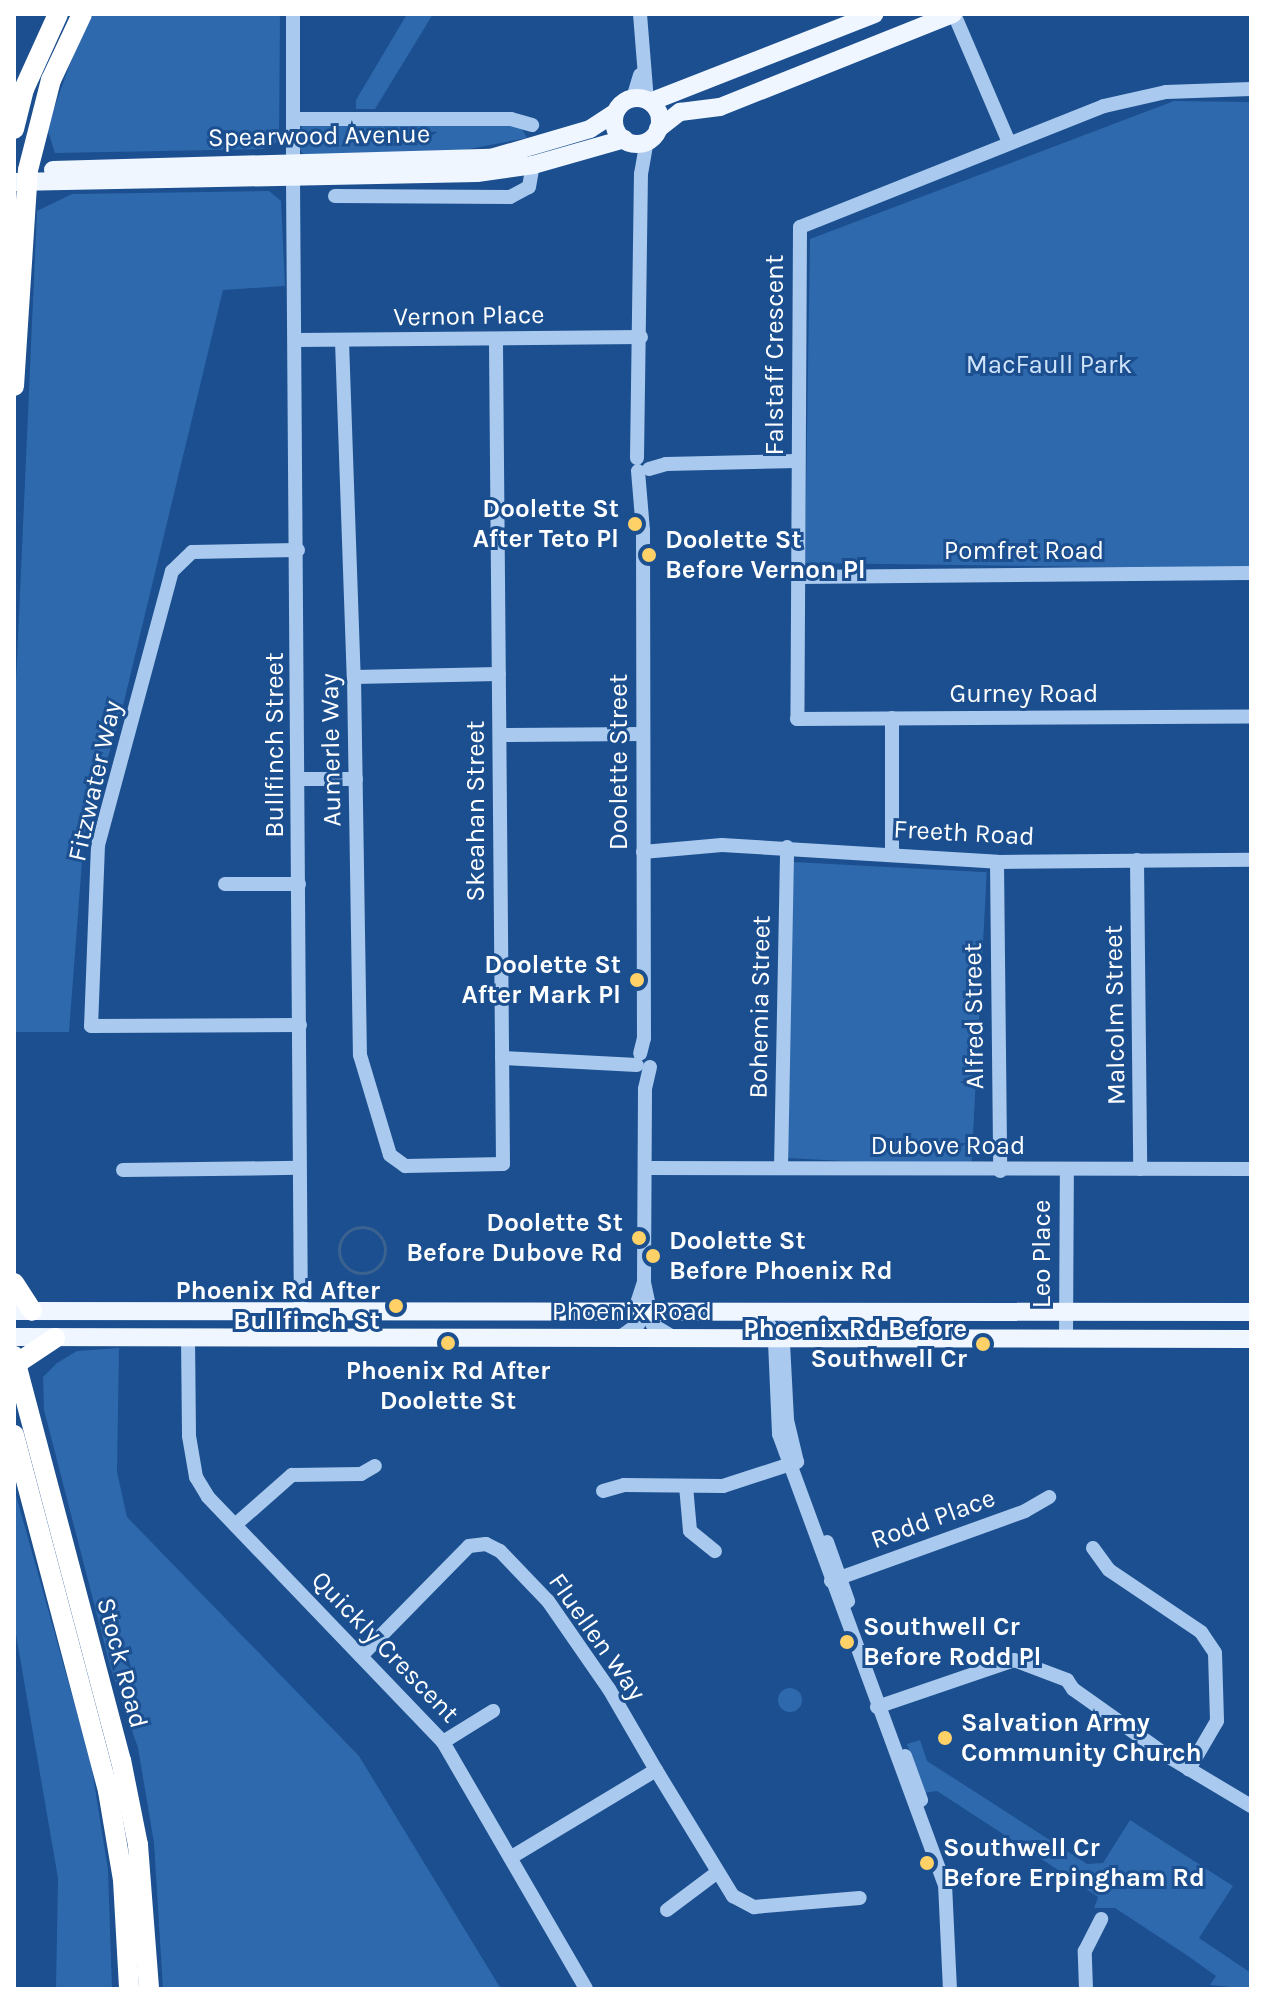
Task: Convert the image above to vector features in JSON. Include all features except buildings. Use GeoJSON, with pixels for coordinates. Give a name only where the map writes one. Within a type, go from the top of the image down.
{"type":"FeatureCollection","features":[{"type":"Feature","properties":{"kind":"highway"},"geometry":{"type":"LineString","coordinates":[[14,129],[29,76],[58,14]]}},
{"type":"Feature","properties":{"kind":"highway"},"geometry":{"type":"LineString","coordinates":[[14,386],[21,176],[51,80],[82,14]]}},
{"type":"Feature","properties":{"kind":"highway"},"geometry":{"type":"LineString","coordinates":[[14,1283],[23,1311]]}},
{"type":"Feature","properties":{"kind":"highway"},"geometry":{"type":"LineString","coordinates":[[15,1360],[55,1338]]}},
{"type":"Feature","properties":{"kind":"highway","name":"Stock Road"},"geometry":{"type":"LineString","coordinates":[[15,1360],[121,1760],[143,1887],[149,1989]]}},
{"type":"Feature","properties":{"kind":"highway","name":"Stock Road"},"geometry":{"type":"LineString","coordinates":[[14,1435],[108,1791],[123,1880],[129,1989]]}},
{"type":"Feature","properties":{"kind":"main road","name":"Spearwood Avenue"},"geometry":{"type":"LineString","coordinates":[[293,171],[491,158],[590,129],[643,100],[874,14]]}},
{"type":"Feature","properties":{"kind":"main road","name":"Spearwood Avenue"},"geometry":{"type":"LineString","coordinates":[[21,176],[293,171],[443,175],[533,165],[640,138],[680,112],[720,107],[954,14]]}},
{"type":"Feature","properties":{"kind":"main road"},"geometry":{"type":"LineString","coordinates":[[615,113],[615,128],[640,138],[658,114],[643,100]]}},
{"type":"Feature","properties":{"kind":"main road","name":"Phoenix Road"},"geometry":{"type":"LineString","coordinates":[[23,1311],[1251,1312]]}},
{"type":"Feature","properties":{"kind":"main road","name":"Phoenix Road"},"geometry":{"type":"LineString","coordinates":[[14,1337],[1251,1339]]}},
{"type":"Feature","properties":{"kind":"street","name":"Bullfinch Street"},"geometry":{"type":"LineString","coordinates":[[293,14],[301,1311]]}},
{"type":"Feature","properties":{"kind":"street"},"geometry":{"type":"LineString","coordinates":[[640,14],[643,100]]}},
{"type":"Feature","properties":{"kind":"street"},"geometry":{"type":"LineString","coordinates":[[954,14],[1008,140]]}},
{"type":"Feature","properties":{"kind":"street","name":"Falstaff Crescent"},"geometry":{"type":"LineString","coordinates":[[797,719],[800,227],[1008,140],[1135,98],[1251,89]]}},
{"type":"Feature","properties":{"kind":"street","name":"Spearwood Avenue"},"geometry":{"type":"LineString","coordinates":[[293,119],[511,119],[532,125]]}},
{"type":"Feature","properties":{"kind":"street","name":"Doolette Street"},"geometry":{"type":"LineString","coordinates":[[640,138],[641,441],[645,464],[642,486],[642,1061],[645,1168],[644,1282],[638,1301],[643,1312]]}},
{"type":"Feature","properties":{"kind":"street"},"geometry":{"type":"LineString","coordinates":[[335,196],[510,197],[529,187],[533,165]]}},
{"type":"Feature","properties":{"kind":"street","name":"Vernon Place"},"geometry":{"type":"LineString","coordinates":[[296,340],[641,337]]}},
{"type":"Feature","properties":{"kind":"street","name":"Skeahan Street"},"geometry":{"type":"LineString","coordinates":[[390,1155],[405,1166],[503,1164],[496,340]]}},
{"type":"Feature","properties":{"kind":"street","name":"Aumerle Way"},"geometry":{"type":"LineString","coordinates":[[342,341],[354,677],[360,1055],[390,1155]]}},
{"type":"Feature","properties":{"kind":"street"},"geometry":{"type":"LineString","coordinates":[[645,464],[798,461]]}},
{"type":"Feature","properties":{"kind":"street","name":"Fitzwater Way"},"geometry":{"type":"LineString","coordinates":[[298,550],[192,552],[172,571],[98,845],[91,1026],[300,1025]]}},
{"type":"Feature","properties":{"kind":"street","name":"Pomfret Road"},"geometry":{"type":"LineString","coordinates":[[798,577],[1251,573]]}},
{"type":"Feature","properties":{"kind":"street"},"geometry":{"type":"LineString","coordinates":[[354,677],[499,674]]}},
{"type":"Feature","properties":{"kind":"street","name":"Gurney Road"},"geometry":{"type":"LineString","coordinates":[[797,719],[1251,717]]}},
{"type":"Feature","properties":{"kind":"street"},"geometry":{"type":"LineString","coordinates":[[892,718],[892,854]]}},
{"type":"Feature","properties":{"kind":"street"},"geometry":{"type":"LineString","coordinates":[[500,735],[643,734]]}},
{"type":"Feature","properties":{"kind":"street"},"geometry":{"type":"LineString","coordinates":[[299,779],[356,779]]}},
{"type":"Feature","properties":{"kind":"street","name":"Freeth Road"},"geometry":{"type":"LineString","coordinates":[[644,847],[787,847],[997,862],[1251,860]]}},
{"type":"Feature","properties":{"kind":"street","name":"Bohemia Street"},"geometry":{"type":"LineString","coordinates":[[781,1168],[787,847]]}},
{"type":"Feature","properties":{"kind":"street","name":"Malcolm Street"},"geometry":{"type":"LineString","coordinates":[[1137,860],[1140,1169]]}},
{"type":"Feature","properties":{"kind":"street","name":"Alfred Street"},"geometry":{"type":"LineString","coordinates":[[997,862],[1000,1171]]}},
{"type":"Feature","properties":{"kind":"street"},"geometry":{"type":"LineString","coordinates":[[225,884],[299,884]]}},
{"type":"Feature","properties":{"kind":"street"},"geometry":{"type":"LineString","coordinates":[[502,1058],[642,1061]]}},
{"type":"Feature","properties":{"kind":"street"},"geometry":{"type":"LineString","coordinates":[[123,1170],[299,1168]]}},
{"type":"Feature","properties":{"kind":"street","name":"Dubove Road"},"geometry":{"type":"LineString","coordinates":[[645,1168],[1000,1171],[1251,1169]]}},
{"type":"Feature","properties":{"kind":"street","name":"Leo Place"},"geometry":{"type":"LineString","coordinates":[[1066,1339],[1067,1170]]}},
{"type":"Feature","properties":{"kind":"street"},"geometry":{"type":"LineString","coordinates":[[743,1311],[766,1321],[785,1350],[787,1420],[794,1463],[882,1705],[923,1806],[924,1824],[946,1892],[950,1989]]}},
{"type":"Feature","properties":{"kind":"street"},"geometry":{"type":"LineString","coordinates":[[619,1338],[638,1324],[643,1312],[676,1338]]}},
{"type":"Feature","properties":{"kind":"street"},"geometry":{"type":"LineString","coordinates":[[777,1337],[806,1312]]}},
{"type":"Feature","properties":{"kind":"street","name":"Quickly Crescent"},"geometry":{"type":"LineString","coordinates":[[188,1338],[191,1457],[208,1497],[443,1742],[586,1989]]}},
{"type":"Feature","properties":{"kind":"street"},"geometry":{"type":"LineString","coordinates":[[603,1491],[624,1485],[723,1486],[794,1463]]}},
{"type":"Feature","properties":{"kind":"street"},"geometry":{"type":"LineString","coordinates":[[235,1525],[292,1475],[361,1474],[375,1466]]}},
{"type":"Feature","properties":{"kind":"street"},"geometry":{"type":"LineString","coordinates":[[686,1486],[690,1531],[715,1551]]}},
{"type":"Feature","properties":{"kind":"street","name":"Rodd Place"},"geometry":{"type":"LineString","coordinates":[[836,1579],[1025,1511],[1049,1497]]}},
{"type":"Feature","properties":{"kind":"street","name":"Fluellen Way"},"geometry":{"type":"LineString","coordinates":[[361,1656],[469,1546],[486,1544],[500,1551],[548,1601],[609,1689],[715,1874],[733,1896],[754,1907],[860,1898]]}},
{"type":"Feature","properties":{"kind":"street"},"geometry":{"type":"LineString","coordinates":[[1093,1548],[1109,1570],[1201,1632],[1215,1653],[1217,1721],[1189,1769]]}},
{"type":"Feature","properties":{"kind":"street"},"geometry":{"type":"LineString","coordinates":[[882,1705],[1014,1660],[1037,1670],[1056,1687],[1073,1689],[1189,1769],[1251,1806]]}},
{"type":"Feature","properties":{"kind":"street"},"geometry":{"type":"LineString","coordinates":[[443,1742],[493,1711]]}},
{"type":"Feature","properties":{"kind":"street"},"geometry":{"type":"LineString","coordinates":[[510,1858],[656,1770]]}},
{"type":"Feature","properties":{"kind":"street"},"geometry":{"type":"LineString","coordinates":[[667,1910],[715,1874]]}},
{"type":"Feature","properties":{"kind":"street"},"geometry":{"type":"LineString","coordinates":[[1086,1989],[1085,1951],[1101,1919]]}},
{"type":"Feature","properties":{"kind":"green space"},"geometry":{"type":"Polygon","coordinates":[[[88,14],[280,14],[279,141],[263,149],[55,153],[47,128],[88,14]]]}},
{"type":"Feature","properties":{"kind":"green space"},"geometry":{"type":"Polygon","coordinates":[[[407,14],[433,14],[375,109],[356,109],[356,100],[407,14]]]}},
{"type":"Feature","properties":{"kind":"green space","name":"MacFaull Park"},"geometry":{"type":"Polygon","coordinates":[[[1174,101],[1251,102],[1251,569],[805,563],[810,239],[1174,101]]]}},
{"type":"Feature","properties":{"kind":"green space"},"geometry":{"type":"Polygon","coordinates":[[[510,123],[521,127],[527,138],[464,150],[304,155],[297,146],[302,126],[510,123]]]}},
{"type":"Feature","properties":{"kind":"green space"},"geometry":{"type":"Polygon","coordinates":[[[269,191],[281,201],[285,286],[223,290],[121,714],[84,835],[69,1032],[14,1032],[14,728],[37,211],[72,194],[269,191]]]}},
{"type":"Feature","properties":{"kind":"green space"},"geometry":{"type":"Polygon","coordinates":[[[793,862],[987,872],[971,1168],[778,1158],[793,862]]]}},
{"type":"Feature","properties":{"kind":"green space"},"geometry":{"type":"Polygon","coordinates":[[[119,1348],[117,1472],[127,1517],[359,1756],[501,1989],[163,1989],[154,1843],[138,1748],[111,1669],[44,1410],[43,1377],[57,1363],[77,1351],[119,1348]]]}},
{"type":"Feature","properties":{"kind":"green space"},"geometry":{"type":"Polygon","coordinates":[[[14,1488],[91,1763],[108,1870],[112,1989],[56,1989],[58,1878],[14,1623],[14,1488]]]}},
{"type":"Feature","properties":{"kind":"green space"},"geometry":{"type":"Polygon","coordinates":[[[790,1688],[799,1691],[802,1700],[799,1709],[790,1712],[781,1709],[778,1700],[781,1691],[790,1688]]]}},
{"type":"Feature","properties":{"kind":"green space"},"geometry":{"type":"Polygon","coordinates":[[[920,1740],[927,1761],[1087,1864],[1103,1863],[1130,1820],[1233,1886],[1199,1938],[1251,1973],[1251,1989],[1210,1985],[1216,1976],[1188,1956],[1115,1908],[1094,1908],[1098,1897],[937,1791],[924,1793],[907,1744],[920,1740]]]}},
{"type":"Feature","properties":{"kind":"waterway"},"geometry":{"type":"LineString","coordinates":[[362,1227],[378,1234],[385,1250],[378,1266],[362,1273],[346,1266],[339,1250],[346,1234],[362,1227]]}},
{"type":"Feature","properties":{"kind":"place","name":"Doolette St After Teto Pl"},"geometry":{"type":"Point","coordinates":[635,524]}},
{"type":"Feature","properties":{"kind":"place","name":"Doolette St Before Vernon Pl"},"geometry":{"type":"Point","coordinates":[649,555]}},
{"type":"Feature","properties":{"kind":"place","name":"Doolette St After Mark Pl"},"geometry":{"type":"Point","coordinates":[637,980]}},
{"type":"Feature","properties":{"kind":"place","name":"Doolette St Before Dubove Rd"},"geometry":{"type":"Point","coordinates":[639,1238]}},
{"type":"Feature","properties":{"kind":"place","name":"Doolette St Before Phoenix Rd"},"geometry":{"type":"Point","coordinates":[653,1256]}},
{"type":"Feature","properties":{"kind":"place","name":"Phoenix Rd After Bullfinch St"},"geometry":{"type":"Point","coordinates":[396,1306]}},
{"type":"Feature","properties":{"kind":"place","name":"Phoenix Rd After Doolette St"},"geometry":{"type":"Point","coordinates":[448,1343]}},
{"type":"Feature","properties":{"kind":"place","name":"Phoenix Rd Before Southwell Cr"},"geometry":{"type":"Point","coordinates":[983,1344]}},
{"type":"Feature","properties":{"kind":"place","name":"Southwell Cr Before Rodd Pl"},"geometry":{"type":"Point","coordinates":[847,1642]}},
{"type":"Feature","properties":{"kind":"place","name":"Salvation Army Community Church"},"geometry":{"type":"Point","coordinates":[945,1738]}},
{"type":"Feature","properties":{"kind":"place","name":"Southwell Cr Before Erpingham Rd"},"geometry":{"type":"Point","coordinates":[927,1863]}}]}
